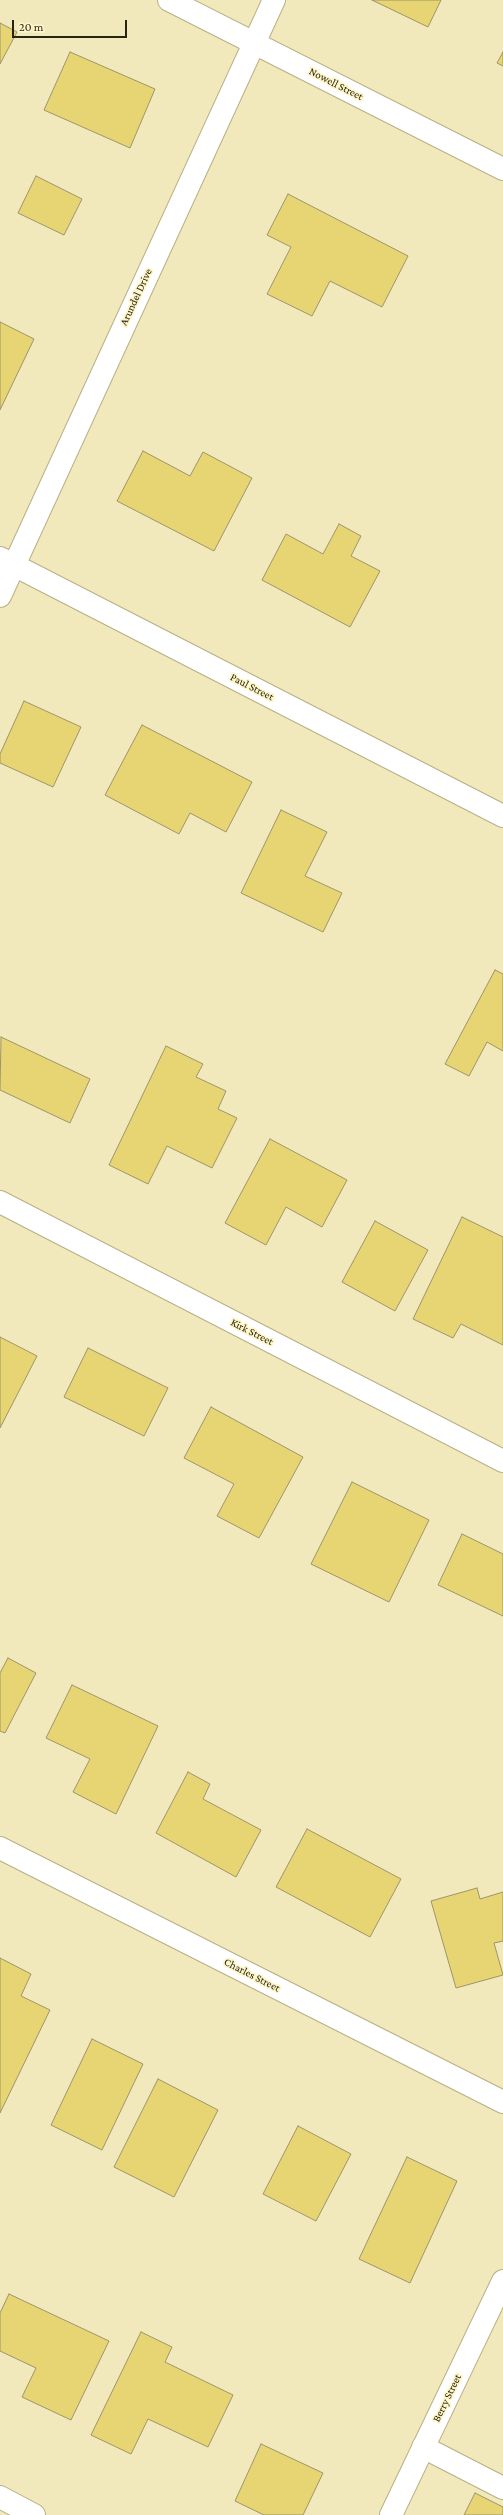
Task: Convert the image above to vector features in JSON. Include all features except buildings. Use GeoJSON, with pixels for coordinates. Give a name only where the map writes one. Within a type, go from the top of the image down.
{"type":"FeatureCollection","features":[{"type":"Feature","properties":{"kind":"street","name":"Nowell Street"},"geometry":{"type":"LineString","coordinates":[[169,0],[503,169]]}},
{"type":"Feature","properties":{"kind":"street","name":"Arundel Drive"},"geometry":{"type":"LineString","coordinates":[[0,596],[7,561],[274,0]]}},
{"type":"Feature","properties":{"kind":"street","name":"Paul Street"},"geometry":{"type":"LineString","coordinates":[[7,561],[503,816]]}},
{"type":"Feature","properties":{"kind":"street","name":"Kirk Street"},"geometry":{"type":"LineString","coordinates":[[0,1202],[503,1461]]}},
{"type":"Feature","properties":{"kind":"street","name":"Charles Street"},"geometry":{"type":"LineString","coordinates":[[0,1848],[503,2102]]}},
{"type":"Feature","properties":{"kind":"street","name":"Berry Street"},"geometry":{"type":"LineString","coordinates":[[391,2515],[503,2281]]}},
{"type":"Feature","properties":{"kind":"street"},"geometry":{"type":"LineString","coordinates":[[423,2447],[503,2488]]}},
{"type":"Feature","properties":{"kind":"street"},"geometry":{"type":"LineString","coordinates":[[0,2497],[34,2515]]}}]}
